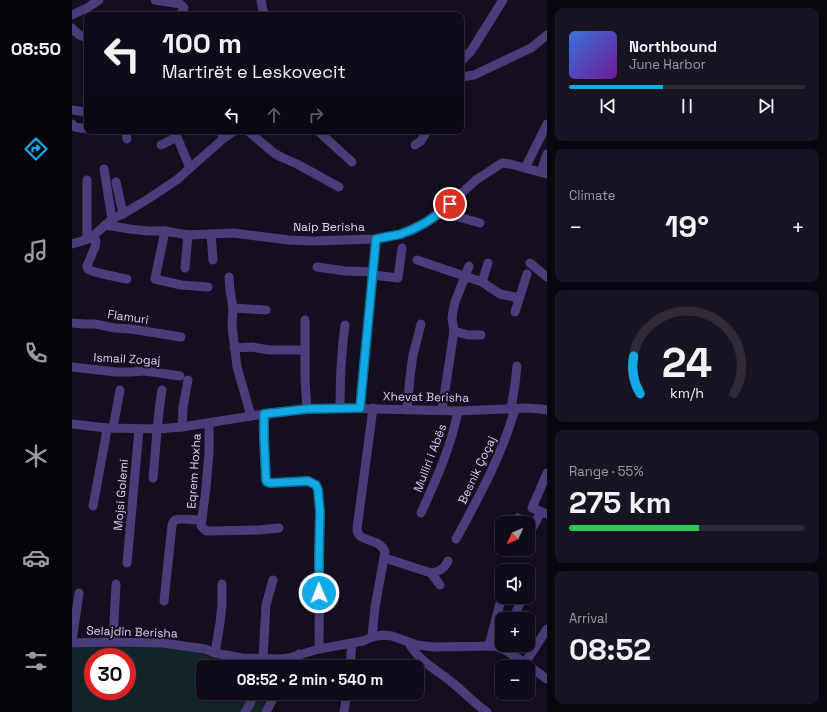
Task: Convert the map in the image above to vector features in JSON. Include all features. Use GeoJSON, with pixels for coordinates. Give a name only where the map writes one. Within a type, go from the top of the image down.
{"type":"FeatureCollection","features":[{"type":"Feature","properties":{"kind":"street"},"geometry":{"type":"LineString","coordinates":[[72,15],[99,0]]}},
{"type":"Feature","properties":{"kind":"street"},"geometry":{"type":"LineString","coordinates":[[155,0],[180,4],[184,8],[183,12]]}},
{"type":"Feature","properties":{"kind":"street"},"geometry":{"type":"LineString","coordinates":[[261,0],[264,12]]}},
{"type":"Feature","properties":{"kind":"street"},"geometry":{"type":"LineString","coordinates":[[464,58],[471,51],[503,0]]}},
{"type":"Feature","properties":{"kind":"street"},"geometry":{"type":"LineString","coordinates":[[72,28],[76,33],[84,37]]}},
{"type":"Feature","properties":{"kind":"street"},"geometry":{"type":"LineString","coordinates":[[464,77],[474,75],[531,48],[547,35]]}},
{"type":"Feature","properties":{"kind":"street"},"geometry":{"type":"LineString","coordinates":[[72,110],[84,112]]}},
{"type":"Feature","properties":{"kind":"street"},"geometry":{"type":"LineString","coordinates":[[72,124],[75,127],[84,128]]}},
{"type":"Feature","properties":{"kind":"street"},"geometry":{"type":"LineString","coordinates":[[525,168],[547,124]]}},
{"type":"Feature","properties":{"kind":"street"},"geometry":{"type":"LineString","coordinates":[[72,244],[90,237],[112,219],[148,200],[178,179],[222,134]]}},
{"type":"Feature","properties":{"kind":"street"},"geometry":{"type":"LineString","coordinates":[[252,134],[274,153],[339,187]]}},
{"type":"Feature","properties":{"kind":"street"},"geometry":{"type":"LineString","coordinates":[[321,134],[352,162]]}},
{"type":"Feature","properties":{"kind":"street"},"geometry":{"type":"LineString","coordinates":[[415,145],[421,141],[425,134]]}},
{"type":"Feature","properties":{"kind":"street"},"geometry":{"type":"LineString","coordinates":[[161,145],[177,137],[190,168]]}},
{"type":"Feature","properties":{"kind":"street"},"geometry":{"type":"LineString","coordinates":[[544,173],[547,154]]}},
{"type":"Feature","properties":{"kind":"street","name":"Naip Berisha"},"geometry":{"type":"LineString","coordinates":[[105,225],[130,230],[165,231],[188,235],[233,233],[289,240],[312,241],[376,239],[401,234],[428,221],[441,212],[476,180],[502,162],[544,173]]}},
{"type":"Feature","properties":{"kind":"street"},"geometry":{"type":"LineString","coordinates":[[104,169],[112,219]]}},
{"type":"Feature","properties":{"kind":"street"},"geometry":{"type":"LineString","coordinates":[[87,180],[90,237]]}},
{"type":"Feature","properties":{"kind":"street"},"geometry":{"type":"LineString","coordinates":[[116,182],[123,214]]}},
{"type":"Feature","properties":{"kind":"street"},"geometry":{"type":"LineString","coordinates":[[441,212],[480,223]]}},
{"type":"Feature","properties":{"kind":"street"},"geometry":{"type":"LineString","coordinates":[[165,231],[155,279],[181,285],[208,287]]}},
{"type":"Feature","properties":{"kind":"street"},"geometry":{"type":"LineString","coordinates":[[211,234],[212,260]]}},
{"type":"Feature","properties":{"kind":"street"},"geometry":{"type":"LineString","coordinates":[[185,268],[188,235]]}},
{"type":"Feature","properties":{"kind":"street"},"geometry":{"type":"LineString","coordinates":[[90,237],[96,241],[95,247],[86,266],[87,268],[96,272],[127,279]]}},
{"type":"Feature","properties":{"kind":"street"},"geometry":{"type":"LineString","coordinates":[[360,408],[376,239]]}},
{"type":"Feature","properties":{"kind":"street"},"geometry":{"type":"LineString","coordinates":[[317,267],[398,278],[402,248]]}},
{"type":"Feature","properties":{"kind":"street"},"geometry":{"type":"LineString","coordinates":[[416,260],[482,282],[500,294],[519,298]]}},
{"type":"Feature","properties":{"kind":"street"},"geometry":{"type":"LineString","coordinates":[[482,282],[488,263]]}},
{"type":"Feature","properties":{"kind":"street"},"geometry":{"type":"LineString","coordinates":[[530,263],[547,276]]}},
{"type":"Feature","properties":{"kind":"street"},"geometry":{"type":"LineString","coordinates":[[442,410],[454,331],[452,318],[453,311],[469,266]]}},
{"type":"Feature","properties":{"kind":"street"},"geometry":{"type":"LineString","coordinates":[[515,312],[527,274]]}},
{"type":"Feature","properties":{"kind":"street"},"geometry":{"type":"LineString","coordinates":[[229,277],[233,308],[232,326],[234,348],[238,374],[251,416]]}},
{"type":"Feature","properties":{"kind":"street"},"geometry":{"type":"LineString","coordinates":[[233,308],[266,310]]}},
{"type":"Feature","properties":{"kind":"street"},"geometry":{"type":"LineString","coordinates":[[305,320],[305,379],[307,409]]}},
{"type":"Feature","properties":{"kind":"street","name":"Flamuri"},"geometry":{"type":"LineString","coordinates":[[72,322],[181,337]]}},
{"type":"Feature","properties":{"kind":"street"},"geometry":{"type":"LineString","coordinates":[[407,410],[413,355],[421,324]]}},
{"type":"Feature","properties":{"kind":"street"},"geometry":{"type":"LineString","coordinates":[[340,408],[340,376],[345,325]]}},
{"type":"Feature","properties":{"kind":"street"},"geometry":{"type":"LineString","coordinates":[[454,331],[468,335],[481,335]]}},
{"type":"Feature","properties":{"kind":"street"},"geometry":{"type":"LineString","coordinates":[[234,348],[252,347],[269,350],[305,350]]}},
{"type":"Feature","properties":{"kind":"street"},"geometry":{"type":"LineString","coordinates":[[513,409],[517,366]]}},
{"type":"Feature","properties":{"kind":"street","name":"Ismail Zogaj"},"geometry":{"type":"LineString","coordinates":[[72,367],[116,372],[145,371],[184,378],[182,427]]}},
{"type":"Feature","properties":{"kind":"street"},"geometry":{"type":"LineString","coordinates":[[92,506],[105,442],[120,390]]}},
{"type":"Feature","properties":{"kind":"street"},"geometry":{"type":"LineString","coordinates":[[153,478],[162,390]]}},
{"type":"Feature","properties":{"kind":"street","name":"Xhevat Berisha"},"geometry":{"type":"LineString","coordinates":[[72,424],[110,428],[157,429],[182,427],[307,409],[340,408],[458,411],[526,408],[547,410]]}},
{"type":"Feature","properties":{"kind":"street"},"geometry":{"type":"LineString","coordinates":[[372,637],[375,607],[386,552],[384,547],[380,544],[359,536],[357,532],[360,498],[373,408]]}},
{"type":"Feature","properties":{"kind":"street","name":"Besnik Çoçaj"},"geometry":{"type":"LineString","coordinates":[[456,539],[500,453],[510,426],[513,409]]}},
{"type":"Feature","properties":{"kind":"street","name":"Mulliri i Abës"},"geometry":{"type":"LineString","coordinates":[[421,513],[441,467],[454,429],[458,411]]}},
{"type":"Feature","properties":{"kind":"street"},"geometry":{"type":"LineString","coordinates":[[264,414],[263,426],[267,482],[311,482],[316,485],[318,490],[320,512],[319,649]]}},
{"type":"Feature","properties":{"kind":"street","name":"Eqrem Hoxha"},"geometry":{"type":"LineString","coordinates":[[209,423],[208,467],[202,520],[203,529],[212,531],[252,531],[279,528]]}},
{"type":"Feature","properties":{"kind":"street","name":"Mojsi Golemi"},"geometry":{"type":"LineString","coordinates":[[128,563],[140,429]]}},
{"type":"Feature","properties":{"kind":"street"},"geometry":{"type":"LineString","coordinates":[[535,525],[544,513],[532,508],[547,473]]}},
{"type":"Feature","properties":{"kind":"street","name":"Eqrem Hoxha"},"geometry":{"type":"LineString","coordinates":[[164,601],[173,521],[181,519],[202,520]]}},
{"type":"Feature","properties":{"kind":"street"},"geometry":{"type":"LineString","coordinates":[[385,558],[431,574],[440,585]]}},
{"type":"Feature","properties":{"kind":"street"},"geometry":{"type":"LineString","coordinates":[[431,574],[440,571],[446,566],[448,561]]}},
{"type":"Feature","properties":{"kind":"street"},"geometry":{"type":"LineString","coordinates":[[263,658],[266,605],[273,580]]}},
{"type":"Feature","properties":{"kind":"street"},"geometry":{"type":"LineString","coordinates":[[113,642],[116,584]]}},
{"type":"Feature","properties":{"kind":"street"},"geometry":{"type":"LineString","coordinates":[[215,653],[222,605],[222,584]]}},
{"type":"Feature","properties":{"kind":"street","name":"Selajdin Berisha"},"geometry":{"type":"LineString","coordinates":[[79,593],[72,642],[163,643],[205,649],[215,653],[242,658],[280,659],[289,658],[298,654],[319,649],[363,641],[372,637],[383,635],[392,636],[408,643]]}},
{"type":"Feature","properties":{"kind":"street"},"geometry":{"type":"LineString","coordinates":[[489,645],[500,604]]}},
{"type":"Feature","properties":{"kind":"street"},"geometry":{"type":"LineString","coordinates":[[527,660],[547,629]]}},
{"type":"Feature","properties":{"kind":"street"},"geometry":{"type":"LineString","coordinates":[[351,660],[352,643]]}},
{"type":"Feature","properties":{"kind":"street"},"geometry":{"type":"LineString","coordinates":[[408,643],[434,646],[495,646]]}},
{"type":"Feature","properties":{"kind":"street"},"geometry":{"type":"LineString","coordinates":[[408,643],[413,650],[428,664],[454,684],[474,708],[487,712]]}},
{"type":"Feature","properties":{"kind":"street"},"geometry":{"type":"LineString","coordinates":[[510,652],[521,660]]}},
{"type":"Feature","properties":{"kind":"street"},"geometry":{"type":"LineString","coordinates":[[294,660],[298,654]]}},
{"type":"Feature","properties":{"kind":"street"},"geometry":{"type":"LineString","coordinates":[[535,670],[547,679]]}},
{"type":"Feature","properties":{"kind":"street"},"geometry":{"type":"LineString","coordinates":[[245,712],[251,700]]}},
{"type":"Feature","properties":{"kind":"street"},"geometry":{"type":"LineString","coordinates":[[266,712],[272,700]]}},
{"type":"Feature","properties":{"kind":"street"},"geometry":{"type":"LineString","coordinates":[[344,712],[346,700]]}},
{"type":"Feature","properties":{"kind":"green space"},"geometry":{"type":"Polygon","coordinates":[[[111,645],[155,646],[200,652],[216,660],[196,660],[196,700],[268,700],[264,712],[72,712],[72,648],[111,645]]]}},
{"type":"Feature","properties":{"kind":"route"},"geometry":{"type":"LineString","coordinates":[[319,593],[320,512],[318,490],[314,483],[308,481],[267,482],[265,478],[264,414],[307,409],[360,408],[376,239],[401,234],[412,229],[428,221],[450,204]]}}]}
